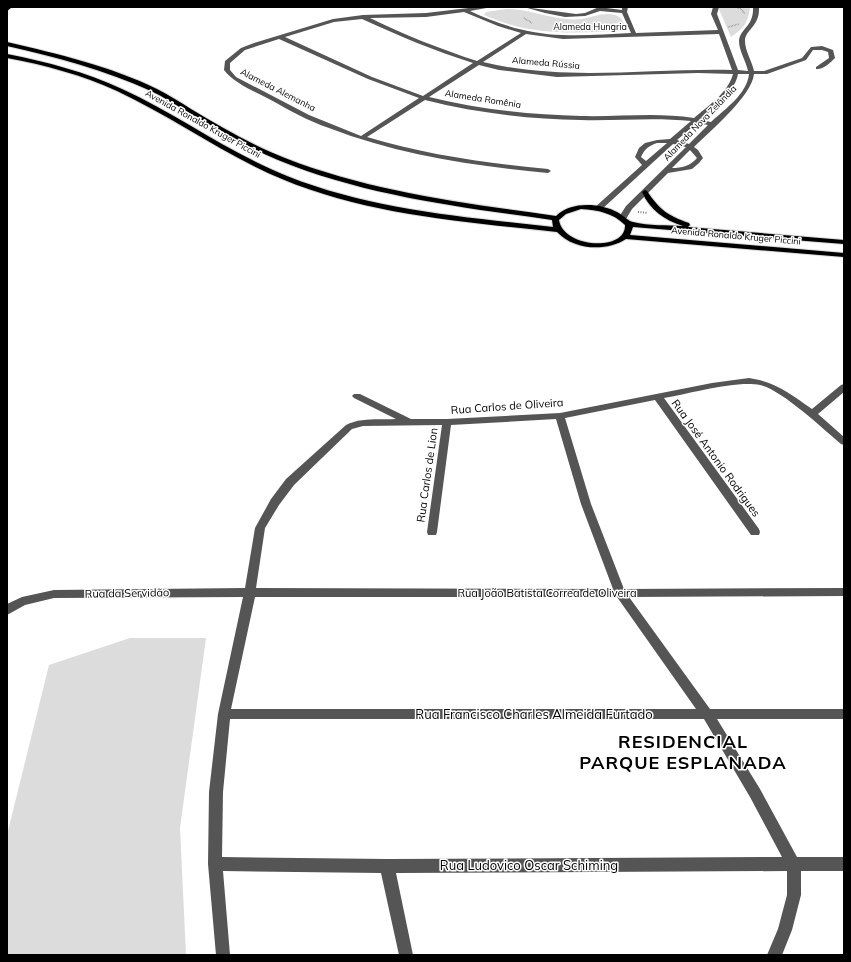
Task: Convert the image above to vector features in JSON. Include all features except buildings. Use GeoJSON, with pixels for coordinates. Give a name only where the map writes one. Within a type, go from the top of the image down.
{"type":"FeatureCollection","features":[{"type":"Feature","properties":{"kind":"main road","name":"Avenida Ronaldo Kruger Piccini"},"geometry":{"type":"LineString","coordinates":[[7,44],[114,72],[155,90],[238,138],[281,159],[317,173],[360,185],[432,201],[557,218]]}},
{"type":"Feature","properties":{"kind":"main road","name":"Avenida Ronaldo Kruger Piccini"},"geometry":{"type":"LineString","coordinates":[[7,56],[39,62],[98,80],[121,90],[235,155],[285,178],[336,195],[437,216],[557,230],[563,236],[583,244],[608,244],[618,242],[626,237],[844,255]]}},
{"type":"Feature","properties":{"kind":"main road"},"geometry":{"type":"LineString","coordinates":[[645,192],[648,200],[659,212],[676,222],[703,230]]}},
{"type":"Feature","properties":{"kind":"main road"},"geometry":{"type":"LineString","coordinates":[[557,230],[555,224],[557,218],[567,211],[574,209],[598,208],[623,217],[628,224],[629,233],[626,237]]}},
{"type":"Feature","properties":{"kind":"main road","name":"Avenida Ronaldo Kruger Piccini"},"geometry":{"type":"LineString","coordinates":[[628,224],[844,242]]}},
{"type":"Feature","properties":{"kind":"street","name":"Alameda Alemanha"},"geometry":{"type":"LineString","coordinates":[[489,7],[426,15],[363,17],[333,21],[280,36],[243,49],[227,62],[227,70],[234,78],[302,113],[330,126],[362,138],[441,157],[489,165],[548,171]]}},
{"type":"Feature","properties":{"kind":"street"},"geometry":{"type":"LineString","coordinates":[[527,7],[563,15],[593,13],[602,8],[624,10],[634,35]]}},
{"type":"Feature","properties":{"kind":"street","name":"Alameda Nova Zelãndia"},"geometry":{"type":"LineString","coordinates":[[598,208],[726,93],[734,81],[736,72],[714,14],[716,7]]}},
{"type":"Feature","properties":{"kind":"street"},"geometry":{"type":"LineString","coordinates":[[751,73],[742,44],[742,37],[755,20],[756,7]]}},
{"type":"Feature","properties":{"kind":"street","name":"Alameda Hungria"},"geometry":{"type":"LineString","coordinates":[[464,10],[490,23],[524,33],[563,37],[720,30]]}},
{"type":"Feature","properties":{"kind":"street","name":"Alameda Rússia"},"geometry":{"type":"LineString","coordinates":[[363,17],[400,35],[478,63],[499,68],[557,75],[698,71],[765,73],[804,59],[811,49],[822,48],[831,51],[832,58],[818,68]]}},
{"type":"Feature","properties":{"kind":"street"},"geometry":{"type":"LineString","coordinates":[[362,138],[524,33]]}},
{"type":"Feature","properties":{"kind":"street","name":"Alameda Romênia"},"geometry":{"type":"LineString","coordinates":[[280,36],[354,71],[425,98],[453,105],[564,118],[654,116],[679,117],[712,124]]}},
{"type":"Feature","properties":{"kind":"street","name":"Alameda Nova Zelãndia"},"geometry":{"type":"LineString","coordinates":[[623,217],[645,192],[744,93],[751,79],[751,73]]}},
{"type":"Feature","properties":{"kind":"street"},"geometry":{"type":"LineString","coordinates":[[646,165],[638,157],[639,153],[647,145],[654,142],[673,141],[690,146],[698,152],[700,158],[697,162],[682,170],[666,172]]}},
{"type":"Feature","properties":{"kind":"street","name":"Rua Carlos de Oliveira"},"geometry":{"type":"LineString","coordinates":[[223,955],[215,864],[216,792],[224,714],[250,592],[260,528],[275,502],[290,482],[349,428],[355,424],[447,422],[560,416],[712,386],[749,381],[763,383],[775,388],[812,414],[844,442]]}},
{"type":"Feature","properties":{"kind":"street"},"geometry":{"type":"LineString","coordinates":[[812,414],[844,387]]}},
{"type":"Feature","properties":{"kind":"street"},"geometry":{"type":"LineString","coordinates":[[357,396],[410,423]]}},
{"type":"Feature","properties":{"kind":"street","name":"Rua José Antonio Rodrigues"},"geometry":{"type":"LineString","coordinates":[[658,397],[755,532]]}},
{"type":"Feature","properties":{"kind":"street"},"geometry":{"type":"LineString","coordinates":[[560,416],[586,504],[620,593],[707,714],[755,793],[794,865],[794,896],[784,930],[774,955]]}},
{"type":"Feature","properties":{"kind":"street","name":"Rua Carlos de Lion"},"geometry":{"type":"LineString","coordinates":[[432,532],[447,422]]}},
{"type":"Feature","properties":{"kind":"street","name":"Rua João Batista Correa de Oliveira"},"geometry":{"type":"LineString","coordinates":[[250,592],[844,592]]}},
{"type":"Feature","properties":{"kind":"street","name":"Rua da Servidão"},"geometry":{"type":"LineString","coordinates":[[7,610],[22,601],[54,594],[250,592]]}},
{"type":"Feature","properties":{"kind":"street","name":"Rua Francisco Charles Almeida Furtado"},"geometry":{"type":"LineString","coordinates":[[224,714],[844,714]]}},
{"type":"Feature","properties":{"kind":"street","name":"Rua Ludovico Oscar Schiming"},"geometry":{"type":"LineString","coordinates":[[215,864],[387,866],[844,864]]}},
{"type":"Feature","properties":{"kind":"street"},"geometry":{"type":"LineString","coordinates":[[387,866],[406,955]]}},
{"type":"Feature","properties":{"kind":"path"},"geometry":{"type":"LineString","coordinates":[[736,7],[741,9],[745,15],[745,18]]}},
{"type":"Feature","properties":{"kind":"path"},"geometry":{"type":"LineString","coordinates":[[720,30],[743,22]]}},
{"type":"Feature","properties":{"kind":"path"},"geometry":{"type":"LineString","coordinates":[[729,24],[748,31]]}},
{"type":"Feature","properties":{"kind":"path"},"geometry":{"type":"LineString","coordinates":[[628,210],[644,214],[659,212]]}},
{"type":"Feature","properties":{"kind":"shaded area"},"geometry":{"type":"Polygon","coordinates":[[[718,7],[750,7],[745,25],[731,37],[718,7]]]}},
{"type":"Feature","properties":{"kind":"shaded area"},"geometry":{"type":"Polygon","coordinates":[[[506,9],[525,11],[563,19],[582,19],[602,14],[611,14],[619,17],[626,28],[620,31],[551,32],[518,27],[484,15],[486,12],[506,9]]]}},
{"type":"Feature","properties":{"kind":"shaded area"},"geometry":{"type":"Polygon","coordinates":[[[130,638],[206,638],[180,828],[186,955],[7,955],[7,835],[49,665],[130,638]]]}},
{"type":"Feature","properties":{"kind":"district","name":"RESIDENCIAL PARQUE ESPLANADA"},"geometry":{"type":"Point","coordinates":[683,752]}}]}
